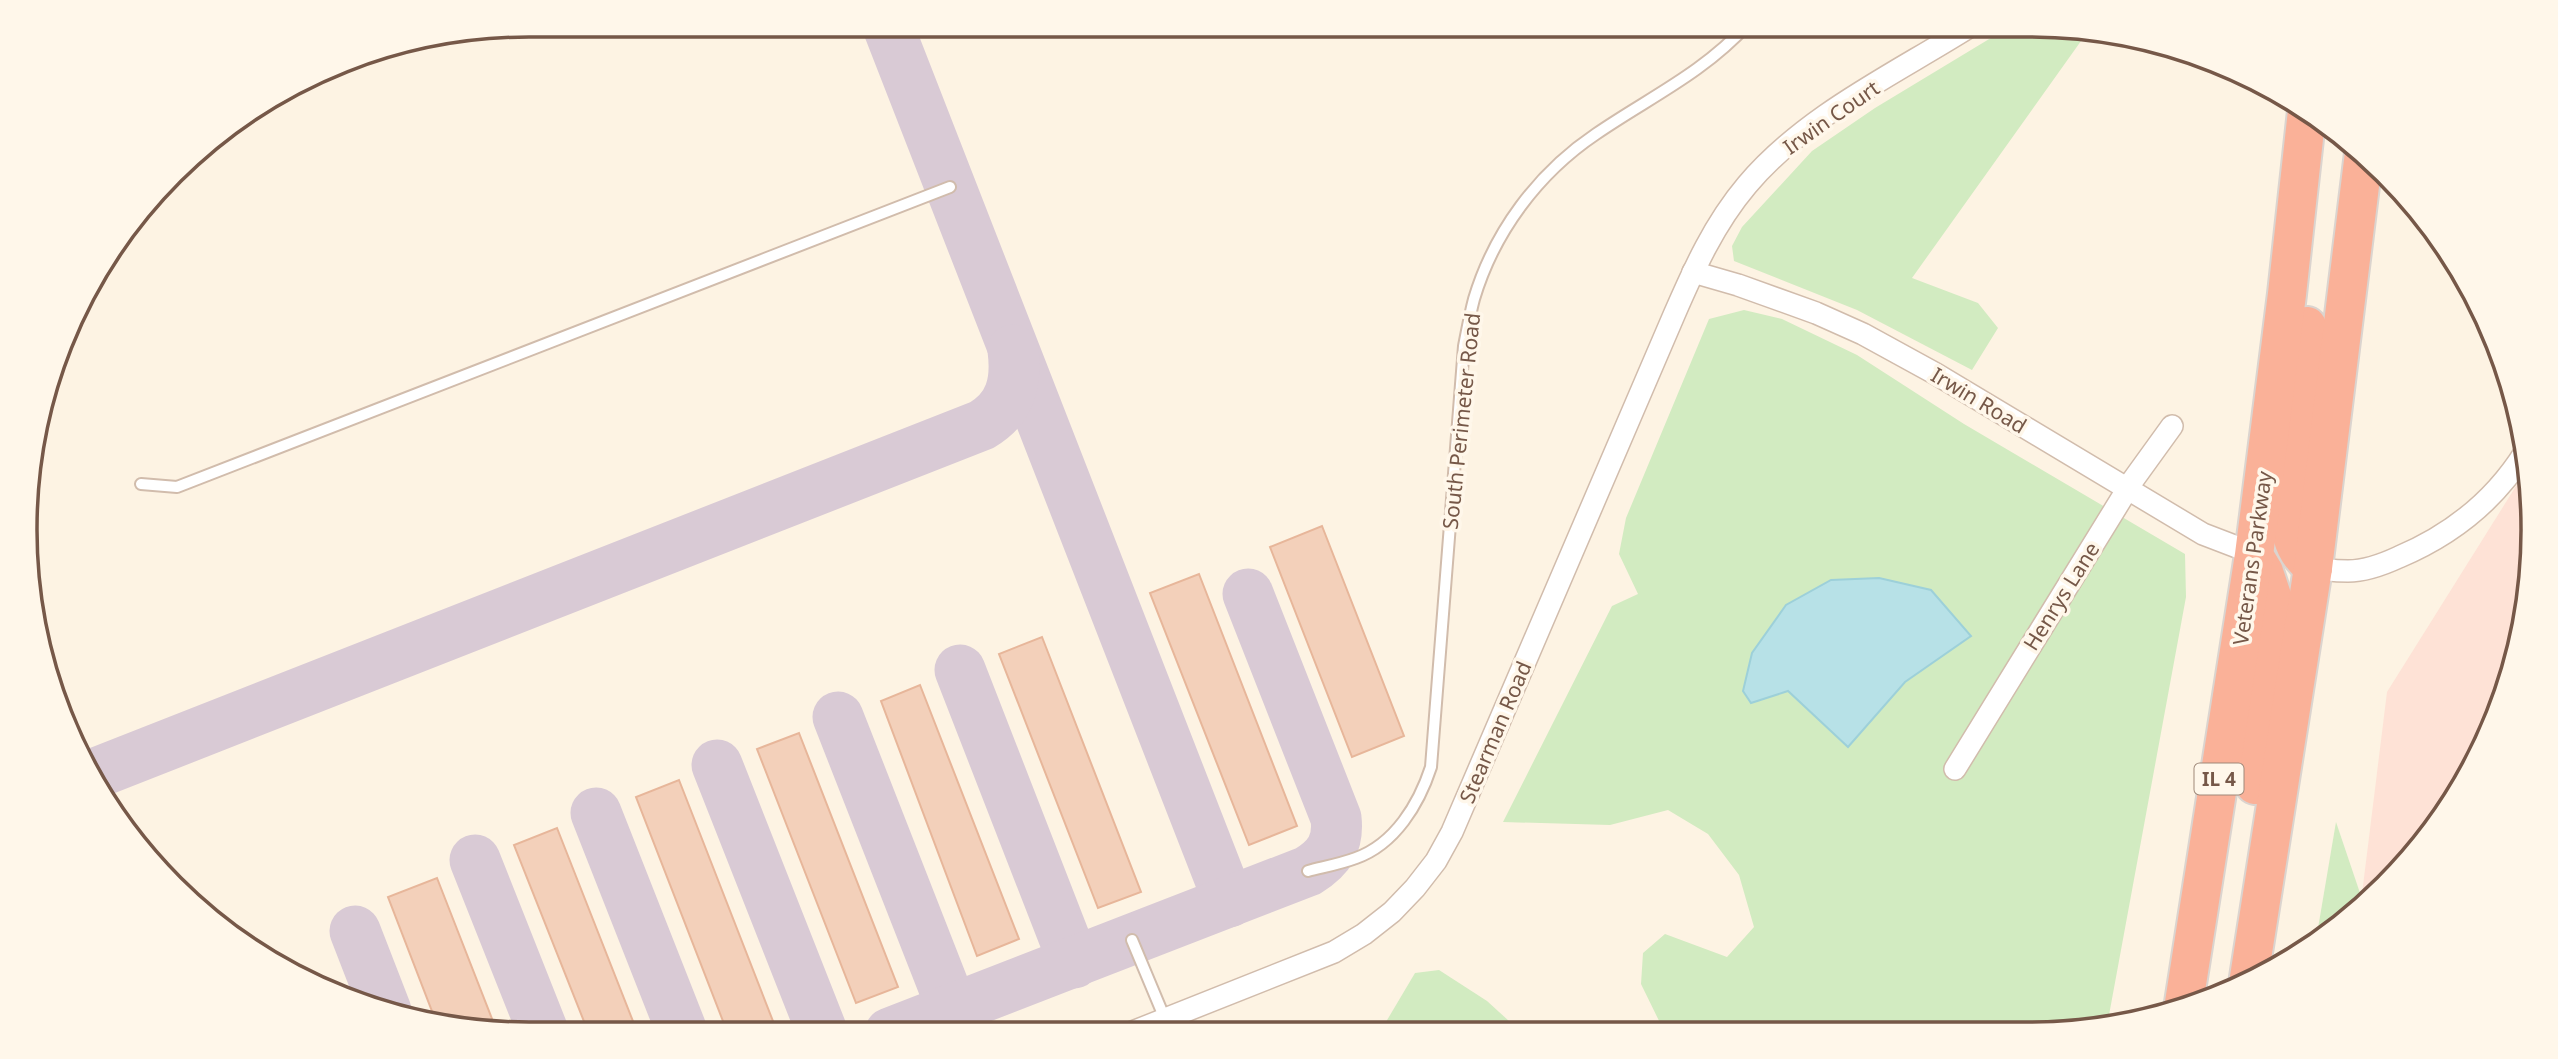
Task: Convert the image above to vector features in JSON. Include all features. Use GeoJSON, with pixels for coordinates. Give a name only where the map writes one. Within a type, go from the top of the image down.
{"type":"FeatureCollection","features":[{"type":"Feature","properties":{"kind":"highway","name":"Veterans Parkway"},"geometry":{"type":"LineString","coordinates":[[2184,997],[2253,555],[2287,294],[2306,123]]}},
{"type":"Feature","properties":{"kind":"highway"},"geometry":{"type":"LineString","coordinates":[[2313,568],[2299,554],[2291,531],[2319,139],[2317,131]]}},
{"type":"Feature","properties":{"kind":"highway"},"geometry":{"type":"LineString","coordinates":[[2250,969],[2313,568],[2362,168]]}},
{"type":"Feature","properties":{"kind":"highway"},"geometry":{"type":"LineString","coordinates":[[2359,202],[2371,175]]}},
{"type":"Feature","properties":{"kind":"highway"},"geometry":{"type":"LineString","coordinates":[[2233,977],[2272,617],[2272,596],[2264,572],[2253,555]]}},
{"type":"Feature","properties":{"kind":"street","name":"Irwin Court"},"geometry":{"type":"LineString","coordinates":[[1693,272],[1727,212],[1748,184],[1774,158],[1804,132],[1844,104],[1953,37]]}},
{"type":"Feature","properties":{"kind":"street","name":"Irwin Road"},"geometry":{"type":"LineString","coordinates":[[1693,272],[1816,313],[1863,334],[1937,374],[2203,534],[2253,555],[2313,568],[2349,571],[2372,567],[2439,538],[2460,523],[2493,494],[2517,463]]}},
{"type":"Feature","properties":{"kind":"street","name":"Stearman Road"},"geometry":{"type":"LineString","coordinates":[[1158,1022],[1334,952],[1392,912],[1436,861],[1452,832],[1693,272]]}},
{"type":"Feature","properties":{"kind":"street","name":"Henrys Lane"},"geometry":{"type":"LineString","coordinates":[[1955,769],[2127,490],[2172,426]]}},
{"type":"Feature","properties":{"kind":"lane","name":"South Perimeter Road"},"geometry":{"type":"LineString","coordinates":[[1307,871],[1358,857],[1376,846],[1404,821],[1416,805],[1431,767],[1464,346],[1474,300],[1486,265],[1520,207],[1540,182],[1566,157],[1596,134],[1706,64],[1734,37]]}},
{"type":"Feature","properties":{"kind":"lane"},"geometry":{"type":"LineString","coordinates":[[141,484],[177,487],[950,187]]}},
{"type":"Feature","properties":{"kind":"lane"},"geometry":{"type":"LineString","coordinates":[[1132,940],[1165,1019]]}},
{"type":"Feature","properties":{"kind":"shaded area"},"geometry":{"type":"Polygon","coordinates":[[[2519,482],[2521,530],[2517,594],[2504,657],[2484,718],[2455,776],[2438,803],[2399,854],[2362,891],[2387,692],[2519,482]]]}},
{"type":"Feature","properties":{"kind":"green space"},"geometry":{"type":"Polygon","coordinates":[[[1992,37],[2082,40],[1912,278],[1978,303],[1998,328],[1972,370],[1857,310],[1734,261],[1732,246],[1742,227],[1812,151],[1875,108],[1992,37]]]}},
{"type":"Feature","properties":{"kind":"green space"},"geometry":{"type":"Polygon","coordinates":[[[1744,310],[1782,319],[1857,355],[1964,424],[2185,554],[2186,597],[2109,1016],[2029,1022],[1660,1022],[1641,984],[1643,953],[1665,934],[1727,957],[1754,927],[1739,875],[1708,834],[1668,810],[1610,825],[1503,822],[1612,606],[1638,594],[1619,554],[1626,518],[1709,319],[1744,310]]]}},
{"type":"Feature","properties":{"kind":"green space"},"geometry":{"type":"Polygon","coordinates":[[[2336,822],[2360,893],[2318,927],[2336,822]]]}},
{"type":"Feature","properties":{"kind":"green space"},"geometry":{"type":"Polygon","coordinates":[[[1439,970],[1487,1001],[1510,1022],[1386,1022],[1415,973],[1439,970]]]}},
{"type":"Feature","properties":{"kind":"water"},"geometry":{"type":"Polygon","coordinates":[[[1879,578],[1931,590],[1971,636],[1905,682],[1848,747],[1788,691],[1751,703],[1743,691],[1752,653],[1786,605],[1831,580],[1879,578]]]}},
{"type":"Feature","properties":{"kind":"building"},"geometry":{"type":"Polygon","coordinates":[[[1322,526],[1404,736],[1352,757],[1270,547],[1322,526]]]}},
{"type":"Feature","properties":{"kind":"building"},"geometry":{"type":"Polygon","coordinates":[[[1199,574],[1297,826],[1249,845],[1150,593],[1199,574]]]}},
{"type":"Feature","properties":{"kind":"building"},"geometry":{"type":"Polygon","coordinates":[[[1042,637],[1141,892],[1098,908],[999,654],[1042,637]]]}},
{"type":"Feature","properties":{"kind":"building"},"geometry":{"type":"Polygon","coordinates":[[[920,685],[1019,939],[977,956],[881,701],[920,685]]]}},
{"type":"Feature","properties":{"kind":"building"},"geometry":{"type":"Polygon","coordinates":[[[799,733],[898,987],[856,1003],[757,749],[799,733]]]}},
{"type":"Feature","properties":{"kind":"building"},"geometry":{"type":"Polygon","coordinates":[[[679,780],[773,1022],[723,1022],[636,797],[679,780]]]}},
{"type":"Feature","properties":{"kind":"building"},"geometry":{"type":"Polygon","coordinates":[[[557,828],[633,1022],[584,1022],[514,845],[557,828]]]}},
{"type":"Feature","properties":{"kind":"building"},"geometry":{"type":"Polygon","coordinates":[[[437,878],[493,1021],[433,1013],[388,897],[437,878]]]}},
{"type":"Feature","properties":{"kind":"taxiway"},"geometry":{"type":"LineString","coordinates":[[892,37],[1229,902]]}},
{"type":"Feature","properties":{"kind":"taxiway"},"geometry":{"type":"LineString","coordinates":[[101,771],[982,425],[1000,411],[1010,393],[1014,373],[1013,350]]}},
{"type":"Feature","properties":{"kind":"taxiway"},"geometry":{"type":"LineString","coordinates":[[918,1022],[1308,871],[1327,855],[1336,835],[1336,818],[1248,594]]}},
{"type":"Feature","properties":{"kind":"taxiway"},"geometry":{"type":"LineString","coordinates":[[960,670],[1074,963]]}},
{"type":"Feature","properties":{"kind":"taxiway"},"geometry":{"type":"LineString","coordinates":[[838,717],[952,1008]]}},
{"type":"Feature","properties":{"kind":"taxiway"},"geometry":{"type":"LineString","coordinates":[[717,765],[818,1022]]}},
{"type":"Feature","properties":{"kind":"taxiway"},"geometry":{"type":"LineString","coordinates":[[596,813],[678,1022]]}},
{"type":"Feature","properties":{"kind":"taxiway"},"geometry":{"type":"LineString","coordinates":[[475,860],[539,1022]]}},
{"type":"Feature","properties":{"kind":"taxiway"},"geometry":{"type":"LineString","coordinates":[[355,931],[381,999]]}}]}
